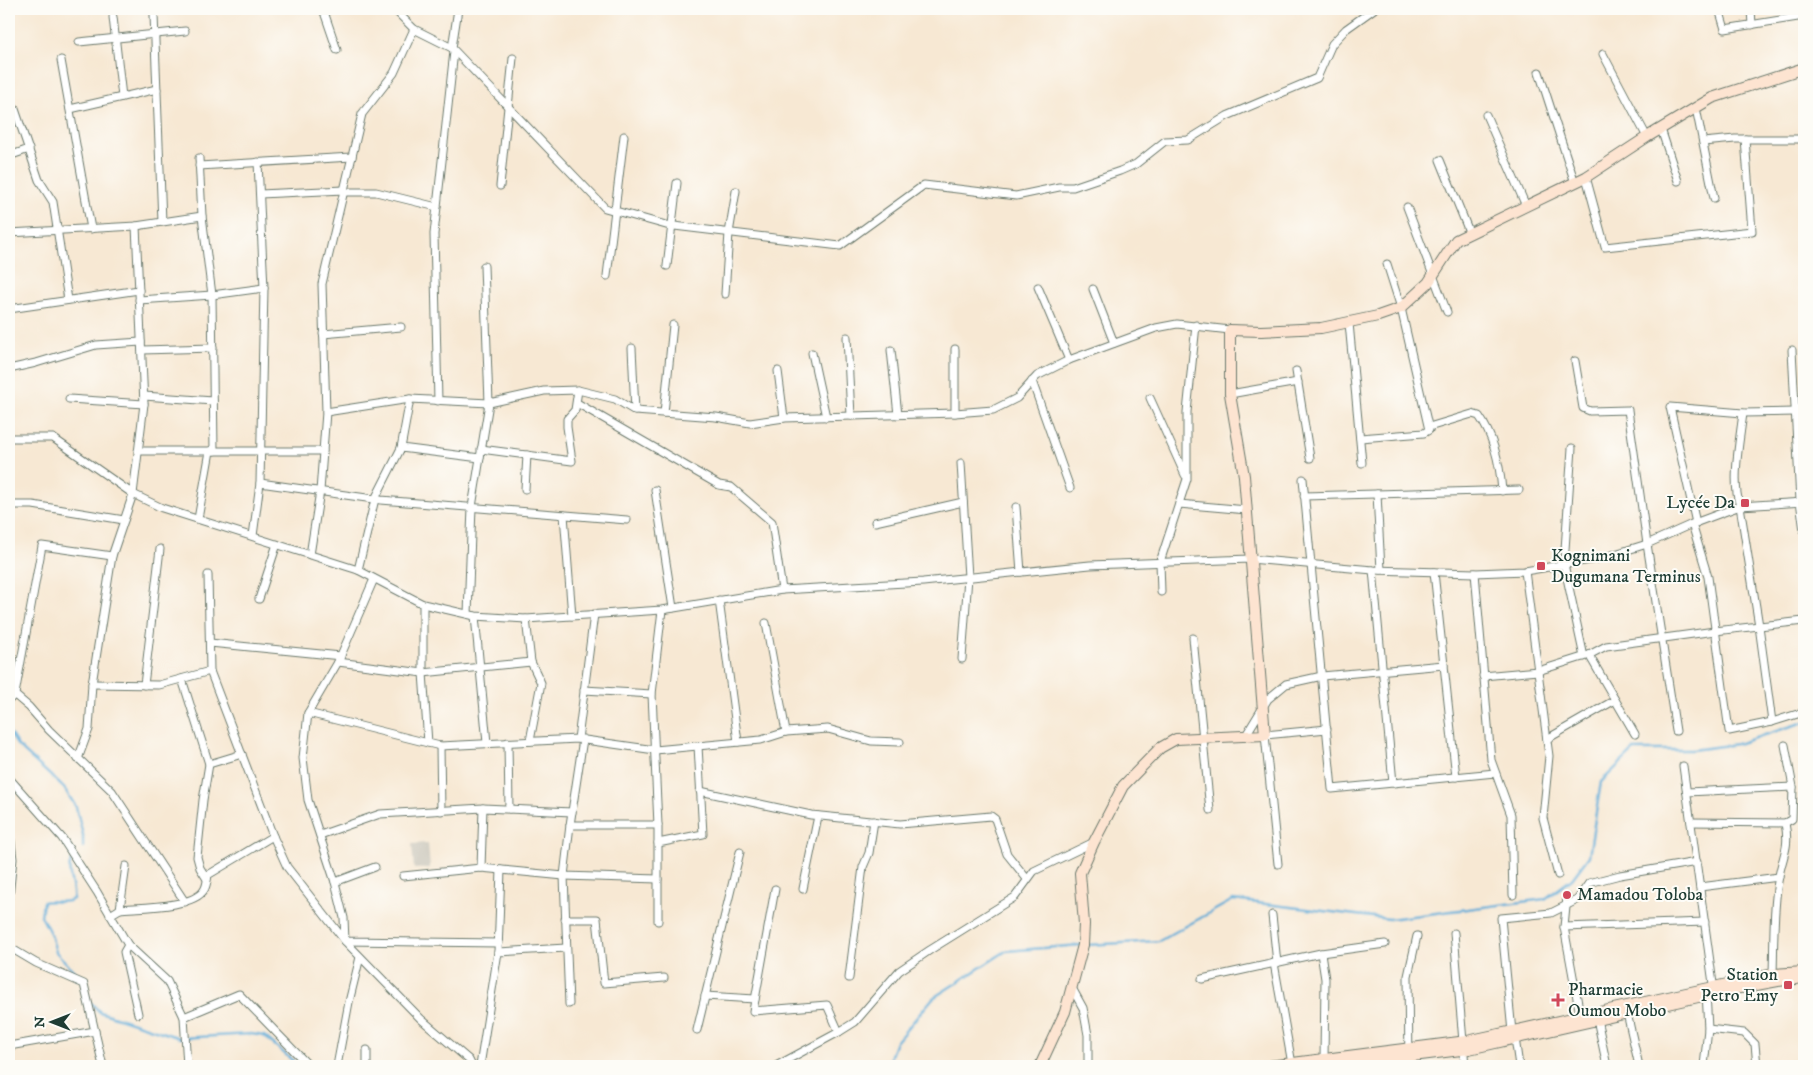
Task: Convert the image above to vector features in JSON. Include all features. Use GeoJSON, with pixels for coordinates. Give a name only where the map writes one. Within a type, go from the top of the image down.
{"type":"FeatureCollection","features":[{"type":"Feature","properties":{"kind":"street"},"geometry":{"type":"LineString","coordinates":[[324,9],[337,50]]}},
{"type":"Feature","properties":{"kind":"street"},"geometry":{"type":"LineString","coordinates":[[394,9],[414,30],[453,50],[605,208],[672,226],[840,246],[924,185],[1016,196],[1059,187],[1073,187],[1136,164],[1165,142],[1188,140],[1227,116],[1317,78],[1332,44],[1346,29],[1374,9]]}},
{"type":"Feature","properties":{"kind":"street"},"geometry":{"type":"LineString","coordinates":[[438,401],[434,234],[458,9]]}},
{"type":"Feature","properties":{"kind":"street"},"geometry":{"type":"LineString","coordinates":[[1719,9],[1724,29],[1804,16]]}},
{"type":"Feature","properties":{"kind":"street"},"geometry":{"type":"LineString","coordinates":[[1750,9],[1752,25]]}},
{"type":"Feature","properties":{"kind":"street"},"geometry":{"type":"LineString","coordinates":[[154,15],[162,222]]}},
{"type":"Feature","properties":{"kind":"street"},"geometry":{"type":"LineString","coordinates":[[113,17],[122,97]]}},
{"type":"Feature","properties":{"kind":"street"},"geometry":{"type":"LineString","coordinates":[[78,42],[185,30]]}},
{"type":"Feature","properties":{"kind":"street"},"geometry":{"type":"LineString","coordinates":[[310,555],[320,491],[326,412],[322,284],[362,114],[394,73],[414,30]]}},
{"type":"Feature","properties":{"kind":"street"},"geometry":{"type":"LineString","coordinates":[[1603,54],[1647,137]]}},
{"type":"Feature","properties":{"kind":"street"},"geometry":{"type":"LineString","coordinates":[[500,186],[513,58]]}},
{"type":"Feature","properties":{"kind":"street"},"geometry":{"type":"LineString","coordinates":[[61,60],[91,229]]}},
{"type":"Feature","properties":{"kind":"street"},"geometry":{"type":"LineString","coordinates":[[326,412],[410,400],[489,403],[544,391],[578,390],[615,399],[635,411],[716,417],[750,423],[784,418],[955,413],[993,410],[1017,398],[1037,376],[1069,360],[1156,328],[1177,324],[1230,330],[1261,331],[1321,328],[1378,316],[1400,308],[1428,283],[1456,240],[1586,177],[1712,98],[1804,68]]}},
{"type":"Feature","properties":{"kind":"street"},"geometry":{"type":"LineString","coordinates":[[1539,72],[1575,183]]}},
{"type":"Feature","properties":{"kind":"street"},"geometry":{"type":"LineString","coordinates":[[70,109],[157,89]]}},
{"type":"Feature","properties":{"kind":"street"},"geometry":{"type":"LineString","coordinates":[[1696,108],[1714,198]]}},
{"type":"Feature","properties":{"kind":"street"},"geometry":{"type":"LineString","coordinates":[[9,109],[15,109],[38,180],[53,202],[68,300]]}},
{"type":"Feature","properties":{"kind":"street"},"geometry":{"type":"LineString","coordinates":[[1486,116],[1526,206]]}},
{"type":"Feature","properties":{"kind":"street"},"geometry":{"type":"LineString","coordinates":[[1661,129],[1678,180]]}},
{"type":"Feature","properties":{"kind":"street"},"geometry":{"type":"LineString","coordinates":[[608,276],[624,136]]}},
{"type":"Feature","properties":{"kind":"street"},"geometry":{"type":"LineString","coordinates":[[1586,177],[1605,247],[1752,232],[1745,139]]}},
{"type":"Feature","properties":{"kind":"street"},"geometry":{"type":"LineString","coordinates":[[1703,142],[1745,139],[1804,140]]}},
{"type":"Feature","properties":{"kind":"street"},"geometry":{"type":"LineString","coordinates":[[9,156],[29,149]]}},
{"type":"Feature","properties":{"kind":"street"},"geometry":{"type":"LineString","coordinates":[[198,519],[212,451],[213,401],[212,294],[202,216],[199,162],[258,162],[352,157]]}},
{"type":"Feature","properties":{"kind":"street"},"geometry":{"type":"LineString","coordinates":[[1440,160],[1470,234]]}},
{"type":"Feature","properties":{"kind":"street"},"geometry":{"type":"LineString","coordinates":[[254,536],[260,482],[264,288],[258,162]]}},
{"type":"Feature","properties":{"kind":"street"},"geometry":{"type":"LineString","coordinates":[[666,266],[677,183]]}},
{"type":"Feature","properties":{"kind":"street"},"geometry":{"type":"LineString","coordinates":[[260,194],[344,191],[376,192],[437,206]]}},
{"type":"Feature","properties":{"kind":"street"},"geometry":{"type":"LineString","coordinates":[[725,294],[729,233],[736,191]]}},
{"type":"Feature","properties":{"kind":"street"},"geometry":{"type":"LineString","coordinates":[[1407,207],[1447,312]]}},
{"type":"Feature","properties":{"kind":"street"},"geometry":{"type":"LineString","coordinates":[[9,233],[136,226],[202,216]]}},
{"type":"Feature","properties":{"kind":"street"},"geometry":{"type":"LineString","coordinates":[[78,759],[89,729],[92,684],[112,556],[133,494],[144,404],[136,226]]}},
{"type":"Feature","properties":{"kind":"street"},"geometry":{"type":"LineString","coordinates":[[1387,264],[1430,427]]}},
{"type":"Feature","properties":{"kind":"street"},"geometry":{"type":"LineString","coordinates":[[484,266],[489,403],[472,508],[472,615],[480,667],[487,743]]}},
{"type":"Feature","properties":{"kind":"street"},"geometry":{"type":"LineString","coordinates":[[1038,287],[1069,360]]}},
{"type":"Feature","properties":{"kind":"street"},"geometry":{"type":"LineString","coordinates":[[139,300],[264,288]]}},
{"type":"Feature","properties":{"kind":"street"},"geometry":{"type":"LineString","coordinates":[[1093,289],[1114,344]]}},
{"type":"Feature","properties":{"kind":"street"},"geometry":{"type":"LineString","coordinates":[[9,309],[139,290]]}},
{"type":"Feature","properties":{"kind":"street"},"geometry":{"type":"LineString","coordinates":[[1349,322],[1362,463]]}},
{"type":"Feature","properties":{"kind":"street"},"geometry":{"type":"LineString","coordinates":[[664,413],[673,325]]}},
{"type":"Feature","properties":{"kind":"street"},"geometry":{"type":"LineString","coordinates":[[1161,592],[1160,562],[1187,479],[1186,412],[1196,325]]}},
{"type":"Feature","properties":{"kind":"street"},"geometry":{"type":"LineString","coordinates":[[323,334],[401,327]]}},
{"type":"Feature","properties":{"kind":"street"},"geometry":{"type":"LineString","coordinates":[[1230,330],[1230,394],[1244,476],[1262,706],[1278,864]]}},
{"type":"Feature","properties":{"kind":"street"},"geometry":{"type":"LineString","coordinates":[[847,337],[851,416]]}},
{"type":"Feature","properties":{"kind":"street"},"geometry":{"type":"LineString","coordinates":[[9,369],[36,363],[96,344],[141,342]]}},
{"type":"Feature","properties":{"kind":"street"},"geometry":{"type":"LineString","coordinates":[[142,350],[212,348]]}},
{"type":"Feature","properties":{"kind":"street"},"geometry":{"type":"LineString","coordinates":[[632,348],[635,411]]}},
{"type":"Feature","properties":{"kind":"street"},"geometry":{"type":"LineString","coordinates":[[955,349],[955,413]]}},
{"type":"Feature","properties":{"kind":"street"},"geometry":{"type":"LineString","coordinates":[[891,350],[898,415]]}},
{"type":"Feature","properties":{"kind":"street"},"geometry":{"type":"LineString","coordinates":[[1792,350],[1804,531]]}},
{"type":"Feature","properties":{"kind":"street"},"geometry":{"type":"LineString","coordinates":[[812,353],[826,417]]}},
{"type":"Feature","properties":{"kind":"street"},"geometry":{"type":"LineString","coordinates":[[1575,361],[1583,408],[1590,411],[1628,410],[1676,731]]}},
{"type":"Feature","properties":{"kind":"street"},"geometry":{"type":"LineString","coordinates":[[1296,371],[1310,458]]}},
{"type":"Feature","properties":{"kind":"street"},"geometry":{"type":"LineString","coordinates":[[778,372],[784,418]]}},
{"type":"Feature","properties":{"kind":"street"},"geometry":{"type":"LineString","coordinates":[[1032,381],[1070,488]]}},
{"type":"Feature","properties":{"kind":"street"},"geometry":{"type":"LineString","coordinates":[[1230,394],[1298,382]]}},
{"type":"Feature","properties":{"kind":"street"},"geometry":{"type":"LineString","coordinates":[[481,449],[572,461],[567,419],[575,410],[578,390]]}},
{"type":"Feature","properties":{"kind":"street"},"geometry":{"type":"LineString","coordinates":[[144,396],[213,401]]}},
{"type":"Feature","properties":{"kind":"street"},"geometry":{"type":"LineString","coordinates":[[1150,398],[1187,479]]}},
{"type":"Feature","properties":{"kind":"street"},"geometry":{"type":"LineString","coordinates":[[69,400],[144,404]]}},
{"type":"Feature","properties":{"kind":"street"},"geometry":{"type":"LineString","coordinates":[[358,570],[375,499],[402,448],[410,400]]}},
{"type":"Feature","properties":{"kind":"street"},"geometry":{"type":"LineString","coordinates":[[577,403],[719,485],[731,488],[772,522],[782,590]]}},
{"type":"Feature","properties":{"kind":"street"},"geometry":{"type":"LineString","coordinates":[[1796,412],[1743,413],[1670,407],[1694,524],[1708,577],[1729,731],[1772,722],[1804,712]]}},
{"type":"Feature","properties":{"kind":"street"},"geometry":{"type":"LineString","coordinates":[[1743,413],[1736,497],[1740,506],[1772,722]]}},
{"type":"Feature","properties":{"kind":"street"},"geometry":{"type":"LineString","coordinates":[[1360,438],[1427,432],[1430,427],[1472,414],[1479,416],[1494,448],[1500,469],[1502,490]]}},
{"type":"Feature","properties":{"kind":"street"},"geometry":{"type":"LineString","coordinates":[[9,438],[53,438],[133,494],[162,508],[358,570],[423,604],[472,615],[526,619],[662,610],[782,590],[923,582],[1090,565],[1250,559],[1373,570],[1475,573],[1525,571],[1602,558],[1647,544],[1740,506],[1802,501]]}},
{"type":"Feature","properties":{"kind":"street"},"geometry":{"type":"LineString","coordinates":[[402,448],[480,458]]}},
{"type":"Feature","properties":{"kind":"street"},"geometry":{"type":"LineString","coordinates":[[1572,448],[1564,564],[1586,656],[1635,734]]}},
{"type":"Feature","properties":{"kind":"street"},"geometry":{"type":"LineString","coordinates":[[138,451],[323,451]]}},
{"type":"Feature","properties":{"kind":"street"},"geometry":{"type":"LineString","coordinates":[[525,489],[527,455]]}},
{"type":"Feature","properties":{"kind":"street"},"geometry":{"type":"LineString","coordinates":[[961,463],[968,577],[962,659]]}},
{"type":"Feature","properties":{"kind":"street"},"geometry":{"type":"LineString","coordinates":[[1303,479],[1332,788],[1495,773]]}},
{"type":"Feature","properties":{"kind":"street"},"geometry":{"type":"LineString","coordinates":[[260,482],[375,499],[627,520]]}},
{"type":"Feature","properties":{"kind":"street"},"geometry":{"type":"LineString","coordinates":[[654,490],[674,608]]}},
{"type":"Feature","properties":{"kind":"street"},"geometry":{"type":"LineString","coordinates":[[1304,496],[1520,490]]}},
{"type":"Feature","properties":{"kind":"street"},"geometry":{"type":"LineString","coordinates":[[1377,494],[1382,570]]}},
{"type":"Feature","properties":{"kind":"street"},"geometry":{"type":"LineString","coordinates":[[875,522],[963,502]]}},
{"type":"Feature","properties":{"kind":"street"},"geometry":{"type":"LineString","coordinates":[[1179,504],[1246,510]]}},
{"type":"Feature","properties":{"kind":"street"},"geometry":{"type":"LineString","coordinates":[[9,505],[33,505],[124,520]]}},
{"type":"Feature","properties":{"kind":"street"},"geometry":{"type":"LineString","coordinates":[[1016,507],[1021,572]]}},
{"type":"Feature","properties":{"kind":"street"},"geometry":{"type":"LineString","coordinates":[[564,515],[572,616]]}},
{"type":"Feature","properties":{"kind":"street"},"geometry":{"type":"LineString","coordinates":[[259,600],[277,544]]}},
{"type":"Feature","properties":{"kind":"street"},"geometry":{"type":"LineString","coordinates":[[9,700],[42,546],[112,556]]}},
{"type":"Feature","properties":{"kind":"street"},"geometry":{"type":"LineString","coordinates":[[144,685],[160,549]]}},
{"type":"Feature","properties":{"kind":"street"},"geometry":{"type":"LineString","coordinates":[[1373,570],[1394,783]]}},
{"type":"Feature","properties":{"kind":"street"},"geometry":{"type":"LineString","coordinates":[[1525,571],[1550,756],[1543,818],[1558,875]]}},
{"type":"Feature","properties":{"kind":"street"},"geometry":{"type":"LineString","coordinates":[[1434,572],[1456,777]]}},
{"type":"Feature","properties":{"kind":"street"},"geometry":{"type":"LineString","coordinates":[[1475,573],[1491,760],[1511,815],[1513,895]]}},
{"type":"Feature","properties":{"kind":"street"},"geometry":{"type":"LineString","coordinates":[[208,575],[210,671],[273,836],[287,867],[345,941],[420,1020],[469,1060],[472,1066]]}},
{"type":"Feature","properties":{"kind":"street"},"geometry":{"type":"LineString","coordinates":[[345,941],[344,918],[335,882],[308,800],[304,758],[308,714],[339,659],[374,579]]}},
{"type":"Feature","properties":{"kind":"street"},"geometry":{"type":"LineString","coordinates":[[719,600],[738,742]]}},
{"type":"Feature","properties":{"kind":"street"},"geometry":{"type":"LineString","coordinates":[[423,604],[423,673],[428,743]]}},
{"type":"Feature","properties":{"kind":"street"},"geometry":{"type":"LineString","coordinates":[[658,921],[658,826],[652,694],[662,610]]}},
{"type":"Feature","properties":{"kind":"street"},"geometry":{"type":"LineString","coordinates":[[570,1004],[564,876],[594,614]]}},
{"type":"Feature","properties":{"kind":"street"},"geometry":{"type":"LineString","coordinates":[[526,619],[531,662],[541,683],[530,741]]}},
{"type":"Feature","properties":{"kind":"street"},"geometry":{"type":"LineString","coordinates":[[1483,676],[1538,671],[1586,656],[1606,646],[1804,621]]}},
{"type":"Feature","properties":{"kind":"street"},"geometry":{"type":"LineString","coordinates":[[766,623],[786,732]]}},
{"type":"Feature","properties":{"kind":"street"},"geometry":{"type":"LineString","coordinates":[[1193,638],[1210,810]]}},
{"type":"Feature","properties":{"kind":"street"},"geometry":{"type":"LineString","coordinates":[[210,643],[339,659],[423,673],[531,662]]}},
{"type":"Feature","properties":{"kind":"street"},"geometry":{"type":"LineString","coordinates":[[1246,735],[1262,706],[1276,691],[1286,684],[1322,676],[1444,665]]}},
{"type":"Feature","properties":{"kind":"street"},"geometry":{"type":"LineString","coordinates":[[92,684],[159,685],[210,671]]}},
{"type":"Feature","properties":{"kind":"street"},"geometry":{"type":"LineString","coordinates":[[182,679],[209,764],[197,857],[200,868],[207,879]]}},
{"type":"Feature","properties":{"kind":"street"},"geometry":{"type":"LineString","coordinates":[[584,690],[652,694]]}},
{"type":"Feature","properties":{"kind":"street"},"geometry":{"type":"LineString","coordinates":[[12,692],[112,791],[186,902]]}},
{"type":"Feature","properties":{"kind":"street"},"geometry":{"type":"LineString","coordinates":[[1547,739],[1615,700]]}},
{"type":"Feature","properties":{"kind":"street"},"geometry":{"type":"LineString","coordinates":[[308,714],[440,746],[581,739],[655,750],[761,740],[786,732],[828,729],[871,741],[900,742]]}},
{"type":"Feature","properties":{"kind":"street"},"geometry":{"type":"LineString","coordinates":[[1040,1066],[1065,1012],[1083,945],[1084,924],[1080,873],[1123,786],[1160,748],[1176,739],[1327,729]]}},
{"type":"Feature","properties":{"kind":"street"},"geometry":{"type":"LineString","coordinates":[[508,742],[509,809]]}},
{"type":"Feature","properties":{"kind":"street"},"geometry":{"type":"LineString","coordinates":[[1691,822],[1785,823],[1793,818],[1793,787],[1785,745]]}},
{"type":"Feature","properties":{"kind":"street"},"geometry":{"type":"LineString","coordinates":[[440,746],[442,811]]}},
{"type":"Feature","properties":{"kind":"street"},"geometry":{"type":"LineString","coordinates":[[658,843],[703,834],[698,746]]}},
{"type":"Feature","properties":{"kind":"street"},"geometry":{"type":"LineString","coordinates":[[209,764],[242,754]]}},
{"type":"Feature","properties":{"kind":"street"},"geometry":{"type":"LineString","coordinates":[[1683,766],[1705,922],[1710,991],[1704,1066]]}},
{"type":"Feature","properties":{"kind":"street"},"geometry":{"type":"LineString","coordinates":[[9,778],[62,838],[128,945],[166,981],[184,1017],[187,1066]]}},
{"type":"Feature","properties":{"kind":"street"},"geometry":{"type":"LineString","coordinates":[[1687,792],[1793,787]]}},
{"type":"Feature","properties":{"kind":"street"},"geometry":{"type":"LineString","coordinates":[[700,791],[818,816],[874,821],[910,824],[991,816],[995,819],[1007,854],[1028,879]]}},
{"type":"Feature","properties":{"kind":"street"},"geometry":{"type":"LineString","coordinates":[[320,835],[380,814],[483,808],[572,812]]}},
{"type":"Feature","properties":{"kind":"street"},"geometry":{"type":"LineString","coordinates":[[481,868],[483,808]]}},
{"type":"Feature","properties":{"kind":"street"},"geometry":{"type":"LineString","coordinates":[[803,889],[818,816]]}},
{"type":"Feature","properties":{"kind":"street"},"geometry":{"type":"LineString","coordinates":[[849,978],[863,867],[869,853],[874,821]]}},
{"type":"Feature","properties":{"kind":"street"},"geometry":{"type":"LineString","coordinates":[[1774,974],[1774,932],[1779,876],[1787,848],[1785,823]]}},
{"type":"Feature","properties":{"kind":"street"},"geometry":{"type":"LineString","coordinates":[[570,824],[658,826]]}},
{"type":"Feature","properties":{"kind":"street"},"geometry":{"type":"LineString","coordinates":[[9,826],[13,859],[9,897]]}},
{"type":"Feature","properties":{"kind":"street"},"geometry":{"type":"LineString","coordinates":[[110,915],[120,909],[186,902],[205,890],[208,874],[273,836]]}},
{"type":"Feature","properties":{"kind":"street"},"geometry":{"type":"LineString","coordinates":[[776,1066],[855,1022],[899,971],[1015,897],[1034,871],[1094,842]]}},
{"type":"Feature","properties":{"kind":"street"},"geometry":{"type":"LineString","coordinates":[[698,1030],[740,852]]}},
{"type":"Feature","properties":{"kind":"street"},"geometry":{"type":"LineString","coordinates":[[1519,1066],[1513,1035],[1501,918],[1551,913],[1578,900],[1589,883],[1620,874],[1697,862]]}},
{"type":"Feature","properties":{"kind":"street"},"geometry":{"type":"LineString","coordinates":[[120,909],[126,866]]}},
{"type":"Feature","properties":{"kind":"street"},"geometry":{"type":"LineString","coordinates":[[335,882],[375,867]]}},
{"type":"Feature","properties":{"kind":"street"},"geometry":{"type":"LineString","coordinates":[[403,876],[481,868],[564,876],[658,879]]}},
{"type":"Feature","properties":{"kind":"street"},"geometry":{"type":"LineString","coordinates":[[480,1066],[498,952],[501,870]]}},
{"type":"Feature","properties":{"kind":"street"},"geometry":{"type":"LineString","coordinates":[[1700,887],[1779,876]]}},
{"type":"Feature","properties":{"kind":"street"},"geometry":{"type":"LineString","coordinates":[[775,889],[752,1011],[827,1005],[839,1032]]}},
{"type":"Feature","properties":{"kind":"street"},"geometry":{"type":"LineString","coordinates":[[1567,897],[1564,927],[1580,1019]]}},
{"type":"Feature","properties":{"kind":"street"},"geometry":{"type":"LineString","coordinates":[[1272,915],[1275,963],[1292,1064]]}},
{"type":"Feature","properties":{"kind":"street"},"geometry":{"type":"LineString","coordinates":[[565,919],[597,919],[604,983],[664,978]]}},
{"type":"Feature","properties":{"kind":"street"},"geometry":{"type":"LineString","coordinates":[[1564,927],[1705,922]]}},
{"type":"Feature","properties":{"kind":"street"},"geometry":{"type":"LineString","coordinates":[[1454,933],[1465,1066]]}},
{"type":"Feature","properties":{"kind":"street"},"geometry":{"type":"LineString","coordinates":[[1408,1058],[1408,976],[1417,936]]}},
{"type":"Feature","properties":{"kind":"street"},"geometry":{"type":"LineString","coordinates":[[345,941],[498,943]]}},
{"type":"Feature","properties":{"kind":"street"},"geometry":{"type":"LineString","coordinates":[[1202,979],[1321,953],[1385,944]]}},
{"type":"Feature","properties":{"kind":"street"},"geometry":{"type":"LineString","coordinates":[[128,945],[124,952],[138,1014]]}},
{"type":"Feature","properties":{"kind":"street"},"geometry":{"type":"LineString","coordinates":[[9,947],[36,963],[84,984],[102,1066]]}},
{"type":"Feature","properties":{"kind":"street"},"geometry":{"type":"LineString","coordinates":[[498,952],[566,948]]}},
{"type":"Feature","properties":{"kind":"street"},"geometry":{"type":"LineString","coordinates":[[1321,953],[1325,979],[1328,1063]]}},
{"type":"Feature","properties":{"kind":"street"},"geometry":{"type":"LineString","coordinates":[[337,1066],[360,957]]}},
{"type":"Feature","properties":{"kind":"street"},"geometry":{"type":"LineString","coordinates":[[1580,1019],[1597,1019],[1627,1013],[1774,974],[1804,972]]}},
{"type":"Feature","properties":{"kind":"street"},"geometry":{"type":"LineString","coordinates":[[1328,1063],[1349,1065],[1408,1058],[1710,991],[1804,978]]}},
{"type":"Feature","properties":{"kind":"street"},"geometry":{"type":"LineString","coordinates":[[1072,988],[1083,1008],[1088,1035],[1088,1066]]}},
{"type":"Feature","properties":{"kind":"street"},"geometry":{"type":"LineString","coordinates":[[184,1017],[239,994],[309,1066]]}},
{"type":"Feature","properties":{"kind":"street"},"geometry":{"type":"LineString","coordinates":[[706,996],[755,999]]}},
{"type":"Feature","properties":{"kind":"street"},"geometry":{"type":"LineString","coordinates":[[1627,1013],[1640,1066]]}},
{"type":"Feature","properties":{"kind":"street"},"geometry":{"type":"LineString","coordinates":[[1597,1019],[1607,1066]]}},
{"type":"Feature","properties":{"kind":"street"},"geometry":{"type":"LineString","coordinates":[[1708,1029],[1744,1033],[1755,1044],[1758,1066]]}},
{"type":"Feature","properties":{"kind":"street"},"geometry":{"type":"LineString","coordinates":[[9,1046],[94,1031]]}},
{"type":"Feature","properties":{"kind":"street"},"geometry":{"type":"LineString","coordinates":[[367,1050],[368,1066]]}},
{"type":"Feature","properties":{"kind":"street"},"geometry":{"type":"LineString","coordinates":[[1269,1066],[1408,1058]]}},
{"type":"Feature","properties":{"kind":"shaded area"},"geometry":{"type":"Polygon","coordinates":[[[428,843],[430,868],[414,869],[412,844],[428,843]]]}},
{"type":"Feature","properties":{"kind":"waterway"},"geometry":{"type":"LineString","coordinates":[[1087,945],[1159,941],[1233,900],[1389,919],[1545,899],[1572,879],[1589,856],[1601,782],[1634,750],[1692,750],[1737,744],[1804,722]]}},
{"type":"Feature","properties":{"kind":"waterway"},"geometry":{"type":"LineString","coordinates":[[9,732],[18,746],[64,788],[76,807],[83,835],[83,847]]}},
{"type":"Feature","properties":{"kind":"waterway"},"geometry":{"type":"LineString","coordinates":[[71,861],[69,870],[73,899],[66,902],[43,902],[41,916],[51,935],[56,952],[73,970],[77,979]]}},
{"type":"Feature","properties":{"kind":"waterway"},"geometry":{"type":"LineString","coordinates":[[887,1066],[896,1042],[933,998],[1006,951],[1081,945]]}},
{"type":"Feature","properties":{"kind":"waterway"},"geometry":{"type":"LineString","coordinates":[[91,1003],[100,1012],[180,1038],[251,1034],[264,1036],[299,1066]]}},
{"type":"Feature","properties":{"kind":"place","name":"Lycée Da"},"geometry":{"type":"Point","coordinates":[1745,503]}},
{"type":"Feature","properties":{"kind":"place","name":"Kognimani Dugumana Terminus"},"geometry":{"type":"Point","coordinates":[1541,566]}},
{"type":"Feature","properties":{"kind":"place","name":"Mamadou Toloba"},"geometry":{"type":"Point","coordinates":[1567,895]}},
{"type":"Feature","properties":{"kind":"place","name":"Station Petro Emy"},"geometry":{"type":"Point","coordinates":[1788,985]}},
{"type":"Feature","properties":{"kind":"place","name":"Pharmacie Oumou Mobo"},"geometry":{"type":"Point","coordinates":[1558,1000]}}]}
